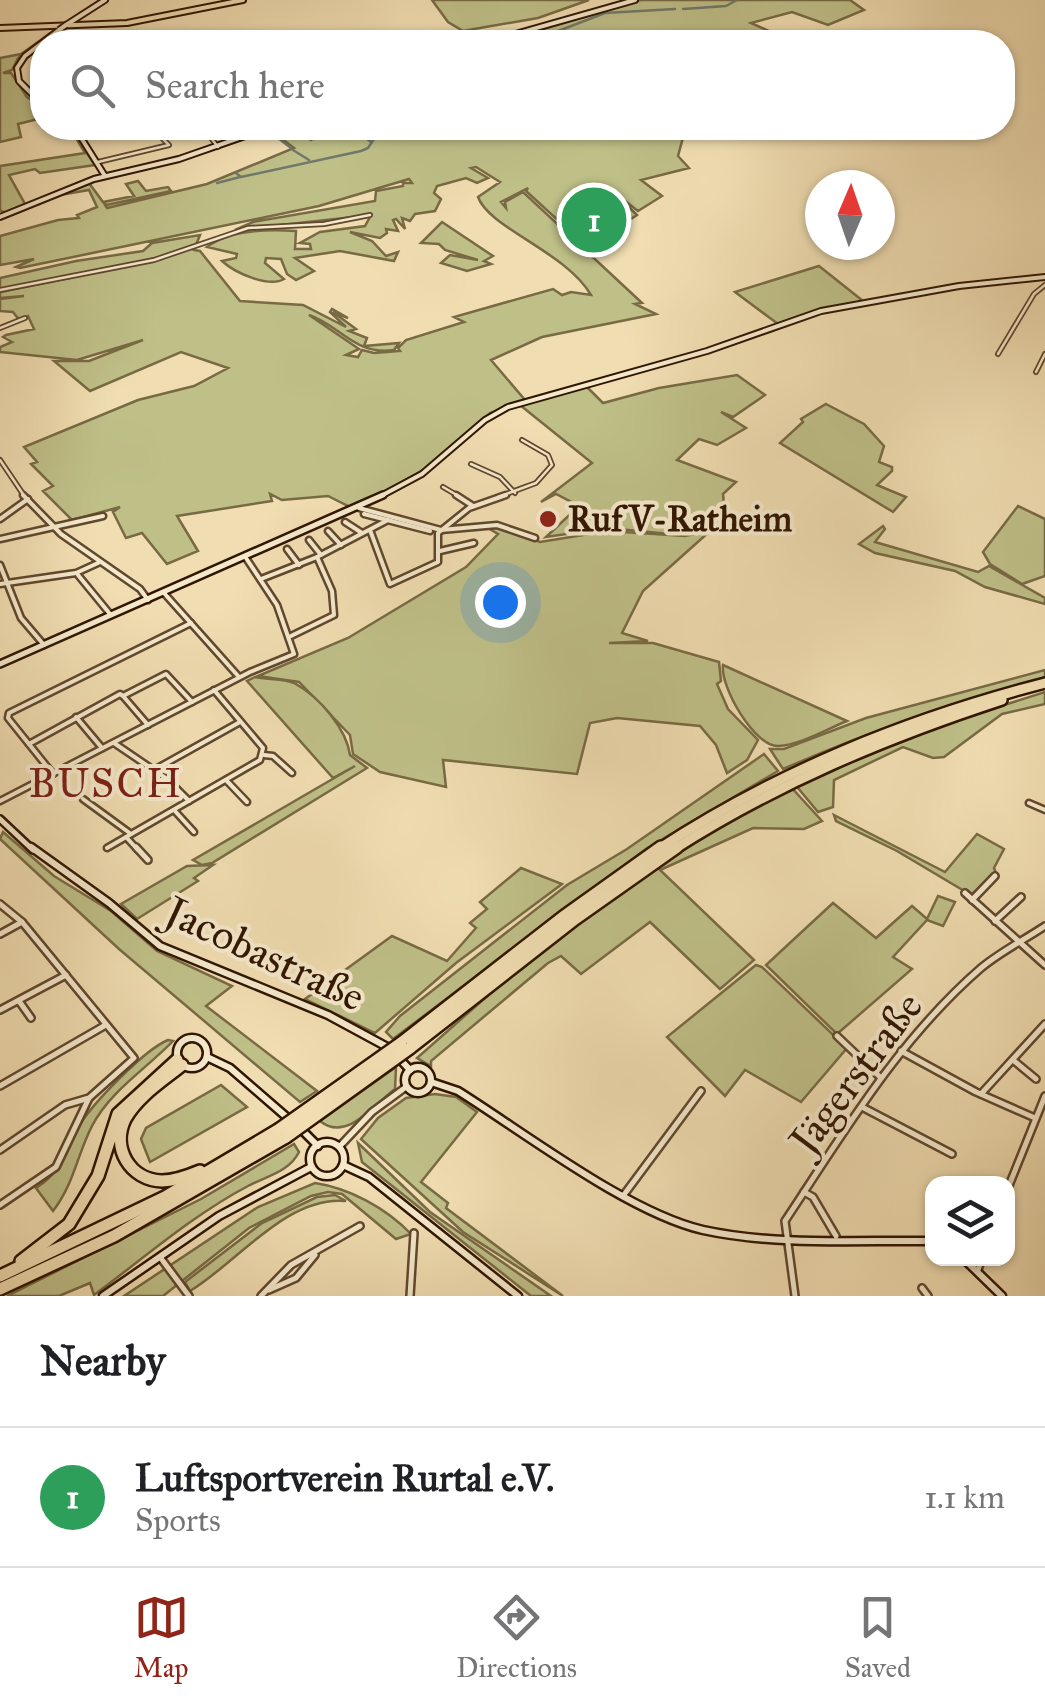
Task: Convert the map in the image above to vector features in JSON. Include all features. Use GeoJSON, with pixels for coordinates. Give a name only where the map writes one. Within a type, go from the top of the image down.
{"type":"FeatureCollection","features":[{"type":"Feature","properties":{"kind":"highway"},"geometry":{"type":"LineString","coordinates":[[0,1288],[114,1236],[282,1133],[614,891],[746,806],[861,750],[1045,686]]}},
{"type":"Feature","properties":{"kind":"highway"},"geometry":{"type":"LineString","coordinates":[[179,1062],[124,1120],[121,1152],[128,1166],[142,1176],[176,1180],[282,1133]]}},
{"type":"Feature","properties":{"kind":"highway"},"geometry":{"type":"LineString","coordinates":[[0,1275],[69,1224],[98,1176],[118,1114],[179,1062]]}},
{"type":"Feature","properties":{"kind":"highway"},"geometry":{"type":"LineString","coordinates":[[0,1275],[152,1204],[282,1133]]}},
{"type":"Feature","properties":{"kind":"main road"},"geometry":{"type":"LineString","coordinates":[[59,30],[105,0]]}},
{"type":"Feature","properties":{"kind":"main road"},"geometry":{"type":"LineString","coordinates":[[0,28],[127,22],[243,0]]}},
{"type":"Feature","properties":{"kind":"main road"},"geometry":{"type":"LineString","coordinates":[[529,30],[635,0]]}},
{"type":"Feature","properties":{"kind":"main road"},"geometry":{"type":"LineString","coordinates":[[30,52],[16,68],[20,81],[30,91]]}},
{"type":"Feature","properties":{"kind":"main road"},"geometry":{"type":"LineString","coordinates":[[83,140],[104,176]]}},
{"type":"Feature","properties":{"kind":"main road"},"geometry":{"type":"LineString","coordinates":[[0,216],[104,176],[236,140]]}},
{"type":"Feature","properties":{"kind":"main road"},"geometry":{"type":"LineString","coordinates":[[3,662],[358,508],[422,474],[484,420],[508,407],[707,351],[821,311],[960,286],[1045,277]]}},
{"type":"Feature","properties":{"kind":"main road","name":"Jacobastraße"},"geometry":{"type":"LineString","coordinates":[[0,819],[42,858],[110,902],[160,946],[360,1030],[388,1046],[410,1070]]}},
{"type":"Feature","properties":{"kind":"main road"},"geometry":{"type":"LineString","coordinates":[[195,1038],[207,1044],[207,1057],[199,1065],[179,1062],[180,1045],[195,1038]]}},
{"type":"Feature","properties":{"kind":"main road"},"geometry":{"type":"LineString","coordinates":[[207,1057],[230,1068],[318,1146]]}},
{"type":"Feature","properties":{"kind":"main road"},"geometry":{"type":"LineString","coordinates":[[410,1070],[427,1070],[431,1082],[418,1092],[406,1087],[404,1078],[410,1070]]}},
{"type":"Feature","properties":{"kind":"main road"},"geometry":{"type":"LineString","coordinates":[[431,1082],[458,1091],[623,1196],[700,1229],[740,1236],[925,1241]]}},
{"type":"Feature","properties":{"kind":"main road"},"geometry":{"type":"LineString","coordinates":[[329,1142],[340,1146],[345,1155],[343,1166],[330,1175],[318,1174],[311,1167],[311,1153],[318,1146],[329,1142]]}},
{"type":"Feature","properties":{"kind":"main road"},"geometry":{"type":"LineString","coordinates":[[343,1166],[369,1177],[518,1296]]}},
{"type":"Feature","properties":{"kind":"main road"},"geometry":{"type":"LineString","coordinates":[[104,1296],[250,1197],[311,1167]]}},
{"type":"Feature","properties":{"kind":"main road"},"geometry":{"type":"LineString","coordinates":[[973,1266],[1002,1296]]}},
{"type":"Feature","properties":{"kind":"street"},"geometry":{"type":"LineString","coordinates":[[98,162],[169,145],[164,140]]}},
{"type":"Feature","properties":{"kind":"street"},"geometry":{"type":"LineString","coordinates":[[213,140],[218,147]]}},
{"type":"Feature","properties":{"kind":"street"},"geometry":{"type":"LineString","coordinates":[[0,290],[154,260],[248,228],[324,224],[370,215]]}},
{"type":"Feature","properties":{"kind":"street"},"geometry":{"type":"LineString","coordinates":[[998,354],[1034,294],[1045,285]]}},
{"type":"Feature","properties":{"kind":"street"},"geometry":{"type":"LineString","coordinates":[[0,328],[24,318]]}},
{"type":"Feature","properties":{"kind":"street"},"geometry":{"type":"LineString","coordinates":[[1036,372],[1045,356]]}},
{"type":"Feature","properties":{"kind":"street"},"geometry":{"type":"LineString","coordinates":[[370,530],[390,584],[438,562],[438,532],[472,506],[516,493],[539,481],[552,465],[544,451],[522,440]]}},
{"type":"Feature","properties":{"kind":"street"},"geometry":{"type":"LineString","coordinates":[[0,460],[48,526],[140,589],[148,600]]}},
{"type":"Feature","properties":{"kind":"street"},"geometry":{"type":"LineString","coordinates":[[471,464],[500,477],[516,493]]}},
{"type":"Feature","properties":{"kind":"street"},"geometry":{"type":"LineString","coordinates":[[0,483],[10,478]]}},
{"type":"Feature","properties":{"kind":"street"},"geometry":{"type":"LineString","coordinates":[[443,488],[472,506]]}},
{"type":"Feature","properties":{"kind":"street"},"geometry":{"type":"LineString","coordinates":[[0,519],[28,499]]}},
{"type":"Feature","properties":{"kind":"street"},"geometry":{"type":"LineString","coordinates":[[358,508],[442,530],[497,525],[534,538]]}},
{"type":"Feature","properties":{"kind":"street"},"geometry":{"type":"LineString","coordinates":[[364,514],[430,531]]}},
{"type":"Feature","properties":{"kind":"street"},"geometry":{"type":"LineString","coordinates":[[0,539],[103,516]]}},
{"type":"Feature","properties":{"kind":"street"},"geometry":{"type":"LineString","coordinates":[[262,580],[388,520]]}},
{"type":"Feature","properties":{"kind":"street"},"geometry":{"type":"LineString","coordinates":[[345,522],[362,534]]}},
{"type":"Feature","properties":{"kind":"street"},"geometry":{"type":"LineString","coordinates":[[328,530],[341,545]]}},
{"type":"Feature","properties":{"kind":"street"},"geometry":{"type":"LineString","coordinates":[[291,636],[334,615],[332,591],[309,540]]}},
{"type":"Feature","properties":{"kind":"street"},"geometry":{"type":"LineString","coordinates":[[440,551],[474,543]]}},
{"type":"Feature","properties":{"kind":"street"},"geometry":{"type":"LineString","coordinates":[[287,549],[299,565]]}},
{"type":"Feature","properties":{"kind":"street"},"geometry":{"type":"LineString","coordinates":[[0,801],[239,677],[294,654],[291,636],[246,558]]}},
{"type":"Feature","properties":{"kind":"street"},"geometry":{"type":"LineString","coordinates":[[0,584],[40,575],[78,575],[98,563]]}},
{"type":"Feature","properties":{"kind":"street"},"geometry":{"type":"LineString","coordinates":[[0,565],[21,618],[44,645]]}},
{"type":"Feature","properties":{"kind":"street"},"geometry":{"type":"LineString","coordinates":[[78,575],[111,616]]}},
{"type":"Feature","properties":{"kind":"street"},"geometry":{"type":"LineString","coordinates":[[164,592],[239,677]]}},
{"type":"Feature","properties":{"kind":"street"},"geometry":{"type":"LineString","coordinates":[[54,774],[8,718],[12,710],[191,622]]}},
{"type":"Feature","properties":{"kind":"street"},"geometry":{"type":"LineString","coordinates":[[0,654],[3,662]]}},
{"type":"Feature","properties":{"kind":"street"},"geometry":{"type":"LineString","coordinates":[[29,744],[120,694],[123,696],[166,674],[192,702]]}},
{"type":"Feature","properties":{"kind":"street"},"geometry":{"type":"LineString","coordinates":[[214,690],[263,748],[263,754]]}},
{"type":"Feature","properties":{"kind":"street"},"geometry":{"type":"LineString","coordinates":[[123,696],[148,726]]}},
{"type":"Feature","properties":{"kind":"street"},"geometry":{"type":"LineString","coordinates":[[76,717],[103,748]]}},
{"type":"Feature","properties":{"kind":"street"},"geometry":{"type":"LineString","coordinates":[[154,770],[240,722]]}},
{"type":"Feature","properties":{"kind":"street"},"geometry":{"type":"LineString","coordinates":[[114,743],[154,770],[188,801]]}},
{"type":"Feature","properties":{"kind":"street"},"geometry":{"type":"LineString","coordinates":[[107,848],[226,780],[263,754],[273,756],[292,773]]}},
{"type":"Feature","properties":{"kind":"street"},"geometry":{"type":"LineString","coordinates":[[226,780],[247,802]]}},
{"type":"Feature","properties":{"kind":"street"},"geometry":{"type":"LineString","coordinates":[[83,799],[128,836],[148,860]]}},
{"type":"Feature","properties":{"kind":"street"},"geometry":{"type":"LineString","coordinates":[[1029,802],[1045,810]]}},
{"type":"Feature","properties":{"kind":"street"},"geometry":{"type":"LineString","coordinates":[[174,810],[194,832]]}},
{"type":"Feature","properties":{"kind":"street"},"geometry":{"type":"LineString","coordinates":[[972,900],[995,876]]}},
{"type":"Feature","properties":{"kind":"street"},"geometry":{"type":"LineString","coordinates":[[965,894],[1016,943],[1045,964]]}},
{"type":"Feature","properties":{"kind":"street"},"geometry":{"type":"LineString","coordinates":[[994,922],[1022,897]]}},
{"type":"Feature","properties":{"kind":"street"},"geometry":{"type":"LineString","coordinates":[[0,904],[22,922],[134,1058],[90,1098],[51,1172],[0,1205]]}},
{"type":"Feature","properties":{"kind":"street"},"geometry":{"type":"LineString","coordinates":[[0,934],[22,922]]}},
{"type":"Feature","properties":{"kind":"street","name":"Jägerstraße"},"geometry":{"type":"LineString","coordinates":[[784,1236],[785,1221],[880,1077],[982,967],[1045,926]]}},
{"type":"Feature","properties":{"kind":"street"},"geometry":{"type":"LineString","coordinates":[[0,1010],[66,975]]}},
{"type":"Feature","properties":{"kind":"street"},"geometry":{"type":"LineString","coordinates":[[18,1002],[30,1018]]}},
{"type":"Feature","properties":{"kind":"street"},"geometry":{"type":"LineString","coordinates":[[981,1094],[1045,1024]]}},
{"type":"Feature","properties":{"kind":"street"},"geometry":{"type":"LineString","coordinates":[[0,1086],[106,1025]]}},
{"type":"Feature","properties":{"kind":"street"},"geometry":{"type":"LineString","coordinates":[[1038,1032],[1045,1037]]}},
{"type":"Feature","properties":{"kind":"street"},"geometry":{"type":"LineString","coordinates":[[837,1036],[880,1077]]}},
{"type":"Feature","properties":{"kind":"street"},"geometry":{"type":"LineString","coordinates":[[902,1051],[1035,1118]]}},
{"type":"Feature","properties":{"kind":"street"},"geometry":{"type":"LineString","coordinates":[[1011,1059],[1036,1079]]}},
{"type":"Feature","properties":{"kind":"street"},"geometry":{"type":"LineString","coordinates":[[340,1146],[372,1112],[406,1087]]}},
{"type":"Feature","properties":{"kind":"street"},"geometry":{"type":"LineString","coordinates":[[623,1196],[700,1092]]}},
{"type":"Feature","properties":{"kind":"street"},"geometry":{"type":"LineString","coordinates":[[1013,1176],[1045,1096]]}},
{"type":"Feature","properties":{"kind":"street"},"geometry":{"type":"LineString","coordinates":[[0,1150],[65,1106],[90,1098]]}},
{"type":"Feature","properties":{"kind":"street"},"geometry":{"type":"LineString","coordinates":[[862,1107],[952,1154]]}},
{"type":"Feature","properties":{"kind":"street"},"geometry":{"type":"LineString","coordinates":[[804,1192],[812,1197],[836,1236]]}},
{"type":"Feature","properties":{"kind":"street"},"geometry":{"type":"LineString","coordinates":[[260,1296],[277,1290],[312,1264],[315,1255],[360,1226]]}},
{"type":"Feature","properties":{"kind":"street"},"geometry":{"type":"LineString","coordinates":[[410,1296],[414,1233]]}},
{"type":"Feature","properties":{"kind":"street"},"geometry":{"type":"LineString","coordinates":[[784,1236],[794,1296]]}},
{"type":"Feature","properties":{"kind":"street"},"geometry":{"type":"LineString","coordinates":[[160,1256],[189,1296]]}},
{"type":"Feature","properties":{"kind":"street"},"geometry":{"type":"LineString","coordinates":[[978,1270],[979,1266]]}},
{"type":"Feature","properties":{"kind":"street"},"geometry":{"type":"LineString","coordinates":[[922,1288],[928,1296]]}},
{"type":"Feature","properties":{"kind":"green space"},"geometry":{"type":"Polygon","coordinates":[[[432,0],[589,0],[538,18],[469,30],[448,22],[432,0]]]}},
{"type":"Feature","properties":{"kind":"green space"},"geometry":{"type":"Polygon","coordinates":[[[641,0],[850,0],[864,10],[828,25],[792,12],[751,23],[766,30],[528,30],[641,0]]]}},
{"type":"Feature","properties":{"kind":"green space"},"geometry":{"type":"Polygon","coordinates":[[[30,48],[12,70],[3,73],[11,73],[30,99],[30,121],[18,124],[21,137],[0,142],[0,58],[21,54],[30,48]]]}},
{"type":"Feature","properties":{"kind":"green space"},"geometry":{"type":"Polygon","coordinates":[[[77,140],[95,165],[9,175],[25,204],[5,213],[0,210],[0,166],[85,153],[77,140]]]}},
{"type":"Feature","properties":{"kind":"green space"},"geometry":{"type":"Polygon","coordinates":[[[283,140],[682,140],[678,156],[689,168],[641,180],[662,196],[638,211],[624,200],[602,193],[625,203],[637,215],[587,247],[526,191],[528,188],[501,202],[506,208],[505,202],[523,192],[642,303],[635,304],[656,314],[542,337],[491,360],[525,400],[490,413],[430,466],[354,509],[328,496],[282,500],[270,494],[272,501],[177,516],[198,551],[167,564],[142,533],[126,538],[113,512],[120,507],[72,520],[43,491],[53,486],[31,464],[37,462],[24,447],[138,400],[194,386],[228,368],[181,352],[90,391],[54,361],[89,361],[143,340],[77,360],[0,352],[0,347],[12,342],[3,337],[34,329],[28,316],[20,321],[13,312],[0,311],[0,299],[24,296],[0,298],[0,292],[162,259],[0,290],[0,278],[143,251],[152,243],[200,235],[194,250],[200,251],[240,301],[303,305],[346,327],[330,312],[332,309],[348,318],[333,312],[356,329],[349,331],[367,338],[364,346],[399,343],[394,350],[369,349],[309,315],[359,349],[346,355],[358,357],[362,350],[374,353],[400,351],[398,348],[406,340],[464,322],[454,317],[553,289],[562,295],[591,295],[564,266],[485,208],[478,197],[500,182],[476,167],[471,168],[488,178],[477,183],[466,178],[437,186],[434,193],[441,199],[435,211],[415,214],[410,221],[402,218],[405,229],[396,219],[393,220],[398,231],[386,229],[387,233],[380,238],[350,232],[372,241],[386,256],[398,252],[394,261],[340,251],[295,258],[314,271],[296,280],[287,274],[281,259],[266,258],[265,263],[284,279],[270,282],[243,274],[222,261],[236,258],[237,254],[207,247],[238,234],[285,230],[296,231],[295,249],[311,249],[310,244],[300,243],[320,232],[365,226],[371,215],[235,230],[253,222],[375,201],[376,191],[412,183],[409,179],[319,206],[20,268],[16,267],[34,259],[0,265],[0,236],[79,218],[77,215],[97,207],[89,190],[60,195],[89,183],[103,202],[134,196],[126,184],[138,181],[146,191],[168,187],[171,191],[104,203],[107,208],[207,184],[294,148],[283,140]]]}},
{"type":"Feature","properties":{"kind":"green space"},"geometry":{"type":"Polygon","coordinates":[[[442,222],[493,256],[484,261],[491,264],[467,271],[441,263],[450,255],[478,260],[445,250],[439,244],[421,243],[442,222]]]}},
{"type":"Feature","properties":{"kind":"green space"},"geometry":{"type":"Polygon","coordinates":[[[819,266],[863,301],[778,324],[735,292],[819,266]]]}},
{"type":"Feature","properties":{"kind":"green space"},"geometry":{"type":"Polygon","coordinates":[[[737,375],[765,395],[733,417],[721,412],[746,428],[717,445],[699,439],[677,460],[736,482],[723,494],[725,514],[719,531],[669,534],[608,528],[546,537],[579,506],[556,494],[541,502],[592,463],[520,405],[586,386],[603,403],[659,388],[737,375]]]}},
{"type":"Feature","properties":{"kind":"green space"},"geometry":{"type":"Polygon","coordinates":[[[826,404],[864,424],[884,446],[879,462],[892,467],[892,471],[877,485],[906,497],[893,512],[780,443],[803,422],[801,419],[826,404]]]}},
{"type":"Feature","properties":{"kind":"green space"},"geometry":{"type":"Polygon","coordinates":[[[1018,506],[1045,519],[1045,576],[1022,584],[990,564],[983,552],[1018,506]]]}},
{"type":"Feature","properties":{"kind":"green space"},"geometry":{"type":"Polygon","coordinates":[[[883,526],[885,529],[875,542],[978,572],[989,566],[1045,598],[1045,604],[985,587],[955,571],[875,553],[859,544],[883,526]]]}},
{"type":"Feature","properties":{"kind":"green space"},"geometry":{"type":"Polygon","coordinates":[[[488,528],[502,528],[540,542],[608,531],[685,536],[710,531],[643,591],[622,633],[648,641],[609,643],[653,643],[719,662],[721,681],[717,684],[728,709],[758,740],[747,760],[727,773],[716,745],[700,726],[617,718],[590,723],[577,774],[443,760],[446,787],[380,772],[353,754],[350,735],[299,682],[258,676],[348,638],[466,567],[498,534],[488,528]]]}},
{"type":"Feature","properties":{"kind":"green space"},"geometry":{"type":"Polygon","coordinates":[[[723,665],[847,721],[795,743],[769,744],[750,727],[733,701],[723,665]]]}},
{"type":"Feature","properties":{"kind":"green space"},"geometry":{"type":"Polygon","coordinates":[[[1045,670],[1045,679],[912,718],[783,769],[770,749],[784,749],[866,718],[1045,670]]]}},
{"type":"Feature","properties":{"kind":"green space"},"geometry":{"type":"Polygon","coordinates":[[[255,677],[292,682],[314,697],[337,724],[350,755],[367,768],[212,863],[202,865],[193,860],[355,766],[333,778],[247,681],[255,677]]]}},
{"type":"Feature","properties":{"kind":"green space"},"geometry":{"type":"Polygon","coordinates":[[[1045,692],[1045,704],[1002,714],[944,757],[933,758],[903,747],[834,780],[833,807],[818,812],[793,782],[869,748],[1045,692]]]}},
{"type":"Feature","properties":{"kind":"green space"},"geometry":{"type":"Polygon","coordinates":[[[764,754],[778,771],[646,849],[393,1039],[386,1032],[400,1016],[567,885],[627,849],[764,754]]]}},
{"type":"Feature","properties":{"kind":"green space"},"geometry":{"type":"Polygon","coordinates":[[[790,786],[822,821],[804,829],[753,828],[660,870],[754,960],[720,989],[650,922],[581,974],[561,956],[548,963],[431,1061],[431,1066],[417,1058],[518,969],[660,861],[790,786]]]}},
{"type":"Feature","properties":{"kind":"green space"},"geometry":{"type":"Polygon","coordinates":[[[834,815],[945,872],[977,834],[1004,849],[994,868],[996,873],[971,895],[897,851],[836,821],[834,815]]]}},
{"type":"Feature","properties":{"kind":"green space"},"geometry":{"type":"Polygon","coordinates":[[[3,832],[54,876],[111,911],[157,951],[232,986],[206,1006],[317,1091],[300,1102],[119,949],[0,839],[3,832]]]}},
{"type":"Feature","properties":{"kind":"green space"},"geometry":{"type":"Polygon","coordinates":[[[213,865],[194,878],[198,881],[137,919],[121,904],[187,866],[213,865]]]}},
{"type":"Feature","properties":{"kind":"green space"},"geometry":{"type":"Polygon","coordinates":[[[521,868],[562,884],[456,963],[375,1033],[305,999],[392,936],[447,961],[476,928],[470,923],[487,909],[480,902],[521,868]]]}},
{"type":"Feature","properties":{"kind":"green space"},"geometry":{"type":"Polygon","coordinates":[[[938,896],[955,902],[943,926],[927,920],[893,957],[912,969],[837,1034],[766,965],[833,903],[876,938],[912,906],[927,919],[938,896]]]}},
{"type":"Feature","properties":{"kind":"green space"},"geometry":{"type":"Polygon","coordinates":[[[756,965],[847,1048],[801,1102],[745,1070],[725,1096],[667,1037],[756,965]]]}},
{"type":"Feature","properties":{"kind":"green space"},"geometry":{"type":"Polygon","coordinates":[[[168,1040],[173,1041],[118,1091],[100,1113],[53,1211],[36,1188],[58,1167],[79,1126],[107,1091],[146,1054],[168,1040]]]}},
{"type":"Feature","properties":{"kind":"green space"},"geometry":{"type":"Polygon","coordinates":[[[396,1067],[395,1089],[360,1119],[340,1127],[320,1121],[396,1067]]]}},
{"type":"Feature","properties":{"kind":"green space"},"geometry":{"type":"Polygon","coordinates":[[[221,1085],[247,1107],[150,1162],[141,1139],[146,1128],[221,1085]]]}},
{"type":"Feature","properties":{"kind":"green space"},"geometry":{"type":"Polygon","coordinates":[[[435,1094],[456,1097],[477,1112],[421,1182],[448,1203],[446,1208],[563,1296],[463,1232],[361,1139],[378,1118],[406,1098],[435,1094]]]}},
{"type":"Feature","properties":{"kind":"green space"},"geometry":{"type":"Polygon","coordinates":[[[358,1143],[430,1212],[551,1296],[531,1296],[362,1162],[358,1143]]]}},
{"type":"Feature","properties":{"kind":"green space"},"geometry":{"type":"Polygon","coordinates":[[[294,1144],[299,1152],[283,1169],[208,1210],[94,1295],[90,1283],[59,1296],[7,1296],[201,1199],[294,1144]]]}},
{"type":"Feature","properties":{"kind":"green space"},"geometry":{"type":"Polygon","coordinates":[[[315,1183],[366,1201],[411,1234],[396,1239],[342,1194],[328,1192],[311,1196],[249,1228],[163,1296],[124,1296],[258,1207],[315,1183]]]}},
{"type":"Feature","properties":{"kind":"green space"},"geometry":{"type":"Polygon","coordinates":[[[335,1195],[346,1201],[324,1202],[283,1219],[190,1291],[185,1282],[262,1223],[317,1197],[335,1195]]]}},
{"type":"Feature","properties":{"kind":"waterway"},"geometry":{"type":"LineString","coordinates":[[683,9],[726,6],[737,0]]}},
{"type":"Feature","properties":{"kind":"waterway"},"geometry":{"type":"LineString","coordinates":[[561,30],[605,13],[675,9]]}},
{"type":"Feature","properties":{"kind":"waterway"},"geometry":{"type":"LineString","coordinates":[[281,140],[291,148]]}},
{"type":"Feature","properties":{"kind":"waterway"},"geometry":{"type":"LineString","coordinates":[[236,173],[241,177],[361,151],[373,140]]}},
{"type":"Feature","properties":{"kind":"waterway"},"geometry":{"type":"LineString","coordinates":[[293,150],[309,160]]}},
{"type":"Feature","properties":{"kind":"waterway"},"geometry":{"type":"LineString","coordinates":[[217,183],[240,177]]}},
{"type":"Feature","properties":{"kind":"place","name":"Luftsportverein Rurtal e.V."},"geometry":{"type":"Point","coordinates":[594,220]}},
{"type":"Feature","properties":{"kind":"place","name":"RufV-Ratheim"},"geometry":{"type":"Point","coordinates":[548,519]}},
{"type":"Feature","properties":{"kind":"district","name":"BUSCH"},"geometry":{"type":"Point","coordinates":[106,783]}}]}
